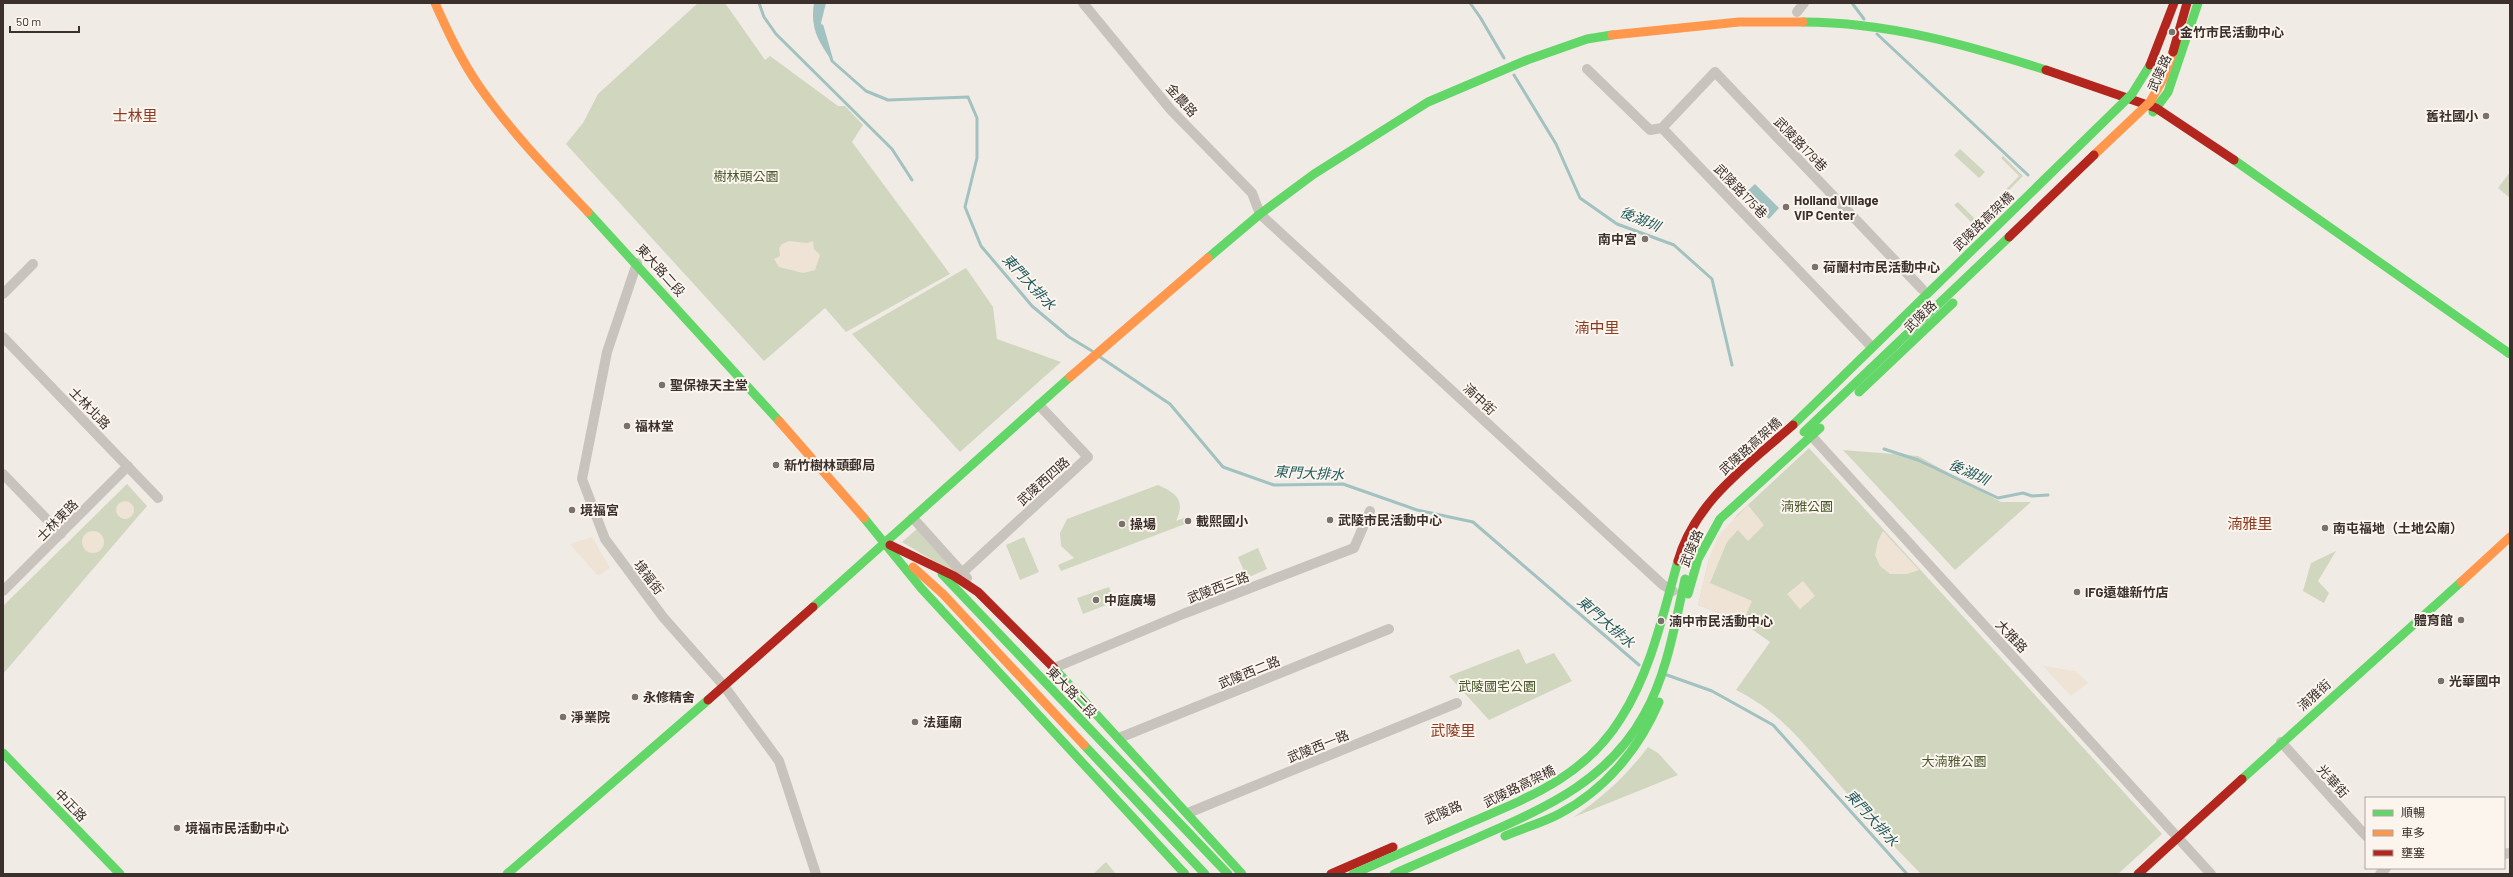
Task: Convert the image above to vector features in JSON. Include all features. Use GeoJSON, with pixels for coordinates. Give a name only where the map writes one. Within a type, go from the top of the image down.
{"type":"FeatureCollection","features":[{"type":"Feature","properties":{"kind":"main road","name":"東大路二段"},"geometry":{"type":"LineString","coordinates":[[434,3],[454,45],[479,86],[527,147],[637,263],[886,543],[921,588],[1185,874]]}},
{"type":"Feature","properties":{"kind":"main road","name":"武陵路"},"geometry":{"type":"LineString","coordinates":[[1331,874],[1547,780],[1590,746],[1606,727],[1636,676],[1663,585],[1682,532],[1708,494],[1869,344],[1922,289],[2136,80],[2167,3]]}},
{"type":"Feature","properties":{"kind":"main road","name":"武陵路高架橋"},"geometry":{"type":"LineString","coordinates":[[1352,874],[1543,791],[1568,775],[1591,756],[1609,738],[1638,691],[1675,571],[1689,532],[1712,497],[1809,410],[2132,94],[2148,70],[2174,3]]}},
{"type":"Feature","properties":{"kind":"main road","name":"武陵路高架橋"},"geometry":{"type":"LineString","coordinates":[[1394,874],[1565,798],[1587,784],[1619,754],[1646,714],[1658,684],[1686,575],[1701,536],[1724,505],[1861,380],[2150,102],[2160,87],[2169,67],[2187,3]]}},
{"type":"Feature","properties":{"kind":"main road","name":"武陵路"},"geometry":{"type":"LineString","coordinates":[[1652,717],[1665,686],[1698,558],[1720,519],[1903,351],[2156,108],[2168,92],[2198,3]]}},
{"type":"Feature","properties":{"kind":"main road"},"geometry":{"type":"LineString","coordinates":[[507,874],[886,543],[1110,341],[1260,214],[1320,170],[1428,102],[1462,86],[1580,41],[1634,31],[1739,22],[1808,22],[1913,32],[1977,48],[2121,95],[2156,108],[2315,214],[2510,354]]}},
{"type":"Feature","properties":{"kind":"main road"},"geometry":{"type":"LineString","coordinates":[[2008,227],[2137,102],[2152,82]]}},
{"type":"Feature","properties":{"kind":"main road","name":"湳雅街"},"geometry":{"type":"LineString","coordinates":[[2138,874],[2281,742],[2510,537]]}},
{"type":"Feature","properties":{"kind":"main road","name":"東大路二段"},"geometry":{"type":"LineString","coordinates":[[886,543],[954,576],[978,592],[1054,668],[1188,813],[1242,874]]}},
{"type":"Feature","properties":{"kind":"main road","name":"東大路二段"},"geometry":{"type":"LineString","coordinates":[[886,543],[943,594],[1205,874]]}},
{"type":"Feature","properties":{"kind":"main road","name":"東大路二段"},"geometry":{"type":"LineString","coordinates":[[886,543],[942,575],[1228,874]]}},
{"type":"Feature","properties":{"kind":"main road"},"geometry":{"type":"LineString","coordinates":[[1675,571],[1668,617],[1686,575]]}},
{"type":"Feature","properties":{"kind":"main road"},"geometry":{"type":"LineString","coordinates":[[1412,874],[1559,814],[1578,801],[1616,770],[1636,746],[1652,717],[1651,682],[1676,593]]}},
{"type":"Feature","properties":{"kind":"main road"},"geometry":{"type":"LineString","coordinates":[[1570,785],[1605,755],[1619,738],[1642,703]]}},
{"type":"Feature","properties":{"kind":"main road","name":"中正路"},"geometry":{"type":"LineString","coordinates":[[3,753],[120,874]]}},
{"type":"Feature","properties":{"kind":"street","name":"金農路"},"geometry":{"type":"LineString","coordinates":[[1083,3],[1172,110],[1252,193],[1260,214]]}},
{"type":"Feature","properties":{"kind":"street"},"geometry":{"type":"LineString","coordinates":[[1797,12],[1804,3]]}},
{"type":"Feature","properties":{"kind":"street"},"geometry":{"type":"LineString","coordinates":[[1587,70],[1650,130],[1662,128]]}},
{"type":"Feature","properties":{"kind":"street","name":"武陵路179巷"},"geometry":{"type":"LineString","coordinates":[[1662,128],[1715,72],[1922,289]]}},
{"type":"Feature","properties":{"kind":"street","name":"武陵路175巷"},"geometry":{"type":"LineString","coordinates":[[1662,128],[1869,344]]}},
{"type":"Feature","properties":{"kind":"street","name":"湳中街"},"geometry":{"type":"LineString","coordinates":[[1260,214],[1663,585],[1676,593],[1687,596]]}},
{"type":"Feature","properties":{"kind":"street","name":"境福街"},"geometry":{"type":"LineString","coordinates":[[637,263],[607,352],[582,479],[604,539],[662,617],[724,686],[780,760],[816,874]]}},
{"type":"Feature","properties":{"kind":"street"},"geometry":{"type":"LineString","coordinates":[[3,294],[34,264]]}},
{"type":"Feature","properties":{"kind":"street","name":"士林北路"},"geometry":{"type":"LineString","coordinates":[[3,337],[158,498]]}},
{"type":"Feature","properties":{"kind":"street","name":"武陵西四路"},"geometry":{"type":"LineString","coordinates":[[963,572],[1088,457],[1039,406]]}},
{"type":"Feature","properties":{"kind":"street","name":"大雅路"},"geometry":{"type":"LineString","coordinates":[[1795,414],[1811,436],[2178,836],[2211,874]]}},
{"type":"Feature","properties":{"kind":"street","name":"士林東路"},"geometry":{"type":"LineString","coordinates":[[3,591],[128,466]]}},
{"type":"Feature","properties":{"kind":"street"},"geometry":{"type":"LineString","coordinates":[[3,474],[61,534]]}},
{"type":"Feature","properties":{"kind":"street","name":"武陵西三路"},"geometry":{"type":"LineString","coordinates":[[1054,668],[1183,614],[1354,548],[1370,511]]}},
{"type":"Feature","properties":{"kind":"street","name":"東大路二段"},"geometry":{"type":"LineString","coordinates":[[913,518],[963,572],[978,592]]}},
{"type":"Feature","properties":{"kind":"street","name":"武陵西二路"},"geometry":{"type":"LineString","coordinates":[[1119,738],[1389,629]]}},
{"type":"Feature","properties":{"kind":"street"},"geometry":{"type":"LineString","coordinates":[[1624,698],[1652,717]]}},
{"type":"Feature","properties":{"kind":"street","name":"武陵西一路"},"geometry":{"type":"LineString","coordinates":[[1188,813],[1457,703]]}},
{"type":"Feature","properties":{"kind":"street","name":"光華街"},"geometry":{"type":"LineString","coordinates":[[2281,742],[2365,835]]}},
{"type":"Feature","properties":{"kind":"green space","name":"樹林頭公園"},"geometry":{"type":"Polygon","coordinates":[[[698,3],[725,3],[765,60],[770,56],[838,106],[845,106],[863,125],[852,142],[950,274],[846,332],[825,308],[764,361],[566,144],[583,123],[598,94],[698,3]]]}},
{"type":"Feature","properties":{"kind":"green space"},"geometry":{"type":"Polygon","coordinates":[[[1960,149],[1985,172],[1979,178],[1954,155],[1960,149]]]}},
{"type":"Feature","properties":{"kind":"green space"},"geometry":{"type":"Polygon","coordinates":[[[2003,156],[2023,176],[1974,225],[1954,205],[1958,202],[1976,220],[2019,176],[2001,158],[2003,156]]]}},
{"type":"Feature","properties":{"kind":"green space"},"geometry":{"type":"Polygon","coordinates":[[[2510,172],[2510,198],[2498,188],[2510,172]]]}},
{"type":"Feature","properties":{"kind":"green space"},"geometry":{"type":"Polygon","coordinates":[[[966,268],[993,307],[997,339],[1061,362],[960,452],[852,334],[966,268]]]}},
{"type":"Feature","properties":{"kind":"green space","name":"大湳雅公園"},"geometry":{"type":"Polygon","coordinates":[[[1809,448],[2162,834],[2118,874],[1921,874],[1789,728],[1765,708],[1736,690],[1770,642],[1742,622],[1698,605],[1709,559],[1737,515],[1809,448]]]}},
{"type":"Feature","properties":{"kind":"green space"},"geometry":{"type":"Polygon","coordinates":[[[1843,450],[1918,456],[2001,502],[2031,502],[1955,570],[1843,450]]]}},
{"type":"Feature","properties":{"kind":"green space"},"geometry":{"type":"Polygon","coordinates":[[[127,484],[147,506],[3,674],[3,606],[127,484]]]}},
{"type":"Feature","properties":{"kind":"green space"},"geometry":{"type":"Polygon","coordinates":[[[1158,485],[1170,491],[1178,498],[1180,508],[1176,521],[1189,516],[1193,521],[1061,571],[1058,565],[1074,558],[1061,546],[1060,533],[1067,519],[1158,485]]]}},
{"type":"Feature","properties":{"kind":"green space"},"geometry":{"type":"Polygon","coordinates":[[[918,528],[959,576],[902,542],[918,528]]]}},
{"type":"Feature","properties":{"kind":"green space"},"geometry":{"type":"Polygon","coordinates":[[[1024,537],[1039,572],[1020,580],[1006,545],[1024,537]]]}},
{"type":"Feature","properties":{"kind":"green space"},"geometry":{"type":"Polygon","coordinates":[[[1258,548],[1267,569],[1247,578],[1238,557],[1258,548]]]}},
{"type":"Feature","properties":{"kind":"green space"},"geometry":{"type":"Polygon","coordinates":[[[2336,551],[2318,581],[2329,593],[2324,603],[2303,591],[2311,563],[2336,551]]]}},
{"type":"Feature","properties":{"kind":"green space","name":"中庭廣場"},"geometry":{"type":"Polygon","coordinates":[[[1109,587],[1114,602],[1083,614],[1077,598],[1109,587]]]}},
{"type":"Feature","properties":{"kind":"green space","name":"武陵國宅公園"},"geometry":{"type":"Polygon","coordinates":[[[1519,649],[1526,664],[1554,653],[1572,681],[1489,720],[1449,676],[1519,649]]]}},
{"type":"Feature","properties":{"kind":"green space"},"geometry":{"type":"Polygon","coordinates":[[[1648,747],[1658,753],[1678,775],[1574,817],[1595,802],[1614,785],[1632,767],[1648,747]]]}},
{"type":"Feature","properties":{"kind":"green space"},"geometry":{"type":"Polygon","coordinates":[[[1106,862],[1116,874],[1093,874],[1106,862]]]}},
{"type":"Feature","properties":{"kind":"shaded area"},"geometry":{"type":"Polygon","coordinates":[[[789,241],[807,243],[813,241],[814,249],[820,255],[815,270],[803,273],[779,267],[774,259],[780,256],[779,248],[782,244],[789,241]]]}},
{"type":"Feature","properties":{"kind":"shaded area"},"geometry":{"type":"Polygon","coordinates":[[[125,501],[131,504],[134,510],[131,516],[125,519],[119,516],[116,510],[119,504],[125,501]]]}},
{"type":"Feature","properties":{"kind":"shaded area"},"geometry":{"type":"Polygon","coordinates":[[[1748,505],[1764,525],[1748,541],[1738,530],[1727,542],[1710,583],[1752,601],[1743,622],[1698,605],[1709,559],[1718,536],[1748,505]]]}},
{"type":"Feature","properties":{"kind":"shaded area"},"geometry":{"type":"Polygon","coordinates":[[[89,531],[97,531],[104,538],[104,546],[97,553],[89,553],[82,546],[82,538],[89,531]]]}},
{"type":"Feature","properties":{"kind":"shaded area"},"geometry":{"type":"Polygon","coordinates":[[[1883,531],[1919,570],[1907,574],[1890,574],[1880,566],[1875,555],[1878,541],[1883,531]]]}},
{"type":"Feature","properties":{"kind":"shaded area"},"geometry":{"type":"Polygon","coordinates":[[[592,537],[610,568],[598,576],[570,544],[592,537]]]}},
{"type":"Feature","properties":{"kind":"shaded area"},"geometry":{"type":"Polygon","coordinates":[[[1803,581],[1815,596],[1800,609],[1787,594],[1803,581]]]}},
{"type":"Feature","properties":{"kind":"shaded area"},"geometry":{"type":"Polygon","coordinates":[[[2043,666],[2075,671],[2088,683],[2071,696],[2043,666]]]}},
{"type":"Feature","properties":{"kind":"water"},"geometry":{"type":"Polygon","coordinates":[[[814,3],[826,3],[821,23],[832,61],[816,34],[813,20],[814,3]]]}},
{"type":"Feature","properties":{"kind":"water"},"geometry":{"type":"Polygon","coordinates":[[[1755,184],[1779,208],[1769,219],[1744,194],[1755,184]]]}},
{"type":"Feature","properties":{"kind":"waterway"},"geometry":{"type":"LineString","coordinates":[[759,3],[764,17],[776,34],[892,149],[912,180]]}},
{"type":"Feature","properties":{"kind":"waterway","name":"後湖圳"},"geometry":{"type":"LineString","coordinates":[[1470,3],[1504,58]]}},
{"type":"Feature","properties":{"kind":"waterway"},"geometry":{"type":"LineString","coordinates":[[1852,3],[1864,19]]}},
{"type":"Feature","properties":{"kind":"waterway","name":"東門大排水"},"geometry":{"type":"LineString","coordinates":[[822,26],[832,61],[866,91],[888,100],[968,97],[977,118],[977,158],[965,207],[981,246],[1032,306],[1069,337],[1092,351]]}},
{"type":"Feature","properties":{"kind":"waterway"},"geometry":{"type":"LineString","coordinates":[[1877,34],[2028,175]]}},
{"type":"Feature","properties":{"kind":"waterway","name":"後湖圳"},"geometry":{"type":"LineString","coordinates":[[1514,75],[1556,144],[1580,198],[1617,224],[1674,245],[1712,279],[1732,365]]}},
{"type":"Feature","properties":{"kind":"waterway","name":"東門大排水"},"geometry":{"type":"LineString","coordinates":[[1100,357],[1170,404],[1223,467],[1274,485],[1343,484],[1417,510],[1473,522],[1639,665]]}},
{"type":"Feature","properties":{"kind":"waterway","name":"後湖圳"},"geometry":{"type":"LineString","coordinates":[[1884,449],[1918,460],[1998,498],[2023,493],[2032,496],[2048,495]]}},
{"type":"Feature","properties":{"kind":"waterway","name":"東門大排水"},"geometry":{"type":"LineString","coordinates":[[1667,675],[1712,691],[1773,725],[1907,874]]}},
{"type":"Feature","properties":{"kind":"traffic: fast"},"geometry":{"type":"LineString","coordinates":[[2153,112],[2168,92],[2198,3]]}},
{"type":"Feature","properties":{"kind":"traffic: fast"},"geometry":{"type":"LineString","coordinates":[[1803,22],[1834,23],[1896,31],[1957,44],[2046,70]]}},
{"type":"Feature","properties":{"kind":"traffic: fast"},"geometry":{"type":"LineString","coordinates":[[1208,258],[1260,214],[1314,174],[1428,102],[1527,60],[1587,39],[1612,35]]}},
{"type":"Feature","properties":{"kind":"traffic: fast"},"geometry":{"type":"LineString","coordinates":[[1793,425],[2132,94],[2150,65]]}},
{"type":"Feature","properties":{"kind":"traffic: fast"},"geometry":{"type":"LineString","coordinates":[[2234,160],[2510,354]]}},
{"type":"Feature","properties":{"kind":"traffic: fast"},"geometry":{"type":"LineString","coordinates":[[588,212],[779,421]]}},
{"type":"Feature","properties":{"kind":"traffic: fast"},"geometry":{"type":"LineString","coordinates":[[1804,432],[2009,237]]}},
{"type":"Feature","properties":{"kind":"traffic: fast"},"geometry":{"type":"LineString","coordinates":[[1859,392],[1953,303]]}},
{"type":"Feature","properties":{"kind":"traffic: fast"},"geometry":{"type":"LineString","coordinates":[[813,607],[1070,377]]}},
{"type":"Feature","properties":{"kind":"traffic: fast"},"geometry":{"type":"LineString","coordinates":[[1688,594],[1698,559],[1720,519],[1820,428]]}},
{"type":"Feature","properties":{"kind":"traffic: fast"},"geometry":{"type":"LineString","coordinates":[[864,518],[921,588],[1185,874]]}},
{"type":"Feature","properties":{"kind":"traffic: fast"},"geometry":{"type":"LineString","coordinates":[[1353,874],[1533,795],[1572,771],[1590,756],[1607,738],[1621,718],[1640,681],[1655,642],[1678,561]]}},
{"type":"Feature","properties":{"kind":"traffic: fast"},"geometry":{"type":"LineString","coordinates":[[942,574],[1228,874]]}},
{"type":"Feature","properties":{"kind":"traffic: fast"},"geometry":{"type":"LineString","coordinates":[[1394,874],[1534,812],[1577,787],[1614,756],[1630,737],[1644,715],[1659,683],[1674,631],[1685,579]]}},
{"type":"Feature","properties":{"kind":"traffic: fast"},"geometry":{"type":"LineString","coordinates":[[2242,779],[2461,582]]}},
{"type":"Feature","properties":{"kind":"traffic: fast"},"geometry":{"type":"LineString","coordinates":[[1054,668],[1242,874]]}},
{"type":"Feature","properties":{"kind":"traffic: fast"},"geometry":{"type":"LineString","coordinates":[[507,874],[708,700]]}},
{"type":"Feature","properties":{"kind":"traffic: fast"},"geometry":{"type":"LineString","coordinates":[[1505,836],[1559,814],[1576,804],[1606,780],[1631,752],[1651,719],[1659,702]]}},
{"type":"Feature","properties":{"kind":"traffic: fast"},"geometry":{"type":"LineString","coordinates":[[1084,745],[1205,874]]}},
{"type":"Feature","properties":{"kind":"traffic: fast"},"geometry":{"type":"LineString","coordinates":[[3,753],[120,874]]}},
{"type":"Feature","properties":{"kind":"traffic: slow"},"geometry":{"type":"LineString","coordinates":[[435,3],[472,76],[491,103],[531,151],[588,212]]}},
{"type":"Feature","properties":{"kind":"traffic: slow"},"geometry":{"type":"LineString","coordinates":[[1612,35],[1739,22],[1803,22]]}},
{"type":"Feature","properties":{"kind":"traffic: slow"},"geometry":{"type":"LineString","coordinates":[[2094,155],[2150,102],[2163,79],[2173,52]]}},
{"type":"Feature","properties":{"kind":"traffic: slow"},"geometry":{"type":"LineString","coordinates":[[1070,377],[1208,258]]}},
{"type":"Feature","properties":{"kind":"traffic: slow"},"geometry":{"type":"LineString","coordinates":[[779,421],[864,518]]}},
{"type":"Feature","properties":{"kind":"traffic: slow"},"geometry":{"type":"LineString","coordinates":[[2461,582],[2510,537]]}},
{"type":"Feature","properties":{"kind":"traffic: slow"},"geometry":{"type":"LineString","coordinates":[[913,567],[943,594],[1084,745]]}},
{"type":"Feature","properties":{"kind":"traffic: jam"},"geometry":{"type":"LineString","coordinates":[[2150,65],[2174,3]]}},
{"type":"Feature","properties":{"kind":"traffic: jam"},"geometry":{"type":"LineString","coordinates":[[2173,52],[2187,3]]}},
{"type":"Feature","properties":{"kind":"traffic: jam"},"geometry":{"type":"LineString","coordinates":[[2046,70],[2156,108],[2234,160]]}},
{"type":"Feature","properties":{"kind":"traffic: jam"},"geometry":{"type":"LineString","coordinates":[[2009,237],[2094,155]]}},
{"type":"Feature","properties":{"kind":"traffic: jam"},"geometry":{"type":"LineString","coordinates":[[1678,561],[1686,540],[1697,520],[1710,502],[1741,470],[1793,425]]}},
{"type":"Feature","properties":{"kind":"traffic: jam"},"geometry":{"type":"LineString","coordinates":[[890,545],[954,576],[978,592],[1054,668]]}},
{"type":"Feature","properties":{"kind":"traffic: jam"},"geometry":{"type":"LineString","coordinates":[[708,700],[813,607]]}},
{"type":"Feature","properties":{"kind":"traffic: jam"},"geometry":{"type":"LineString","coordinates":[[2138,874],[2242,779]]}},
{"type":"Feature","properties":{"kind":"traffic: jam"},"geometry":{"type":"LineString","coordinates":[[1331,874],[1393,847]]}},
{"type":"Feature","properties":{"kind":"place","name":"金竹市民活動中心"},"geometry":{"type":"Point","coordinates":[2172,32]}},
{"type":"Feature","properties":{"kind":"place","name":"舊社國小"},"geometry":{"type":"Point","coordinates":[2486,116]}},
{"type":"Feature","properties":{"kind":"place","name":"Holland Village VIP Center"},"geometry":{"type":"Point","coordinates":[1786,207]}},
{"type":"Feature","properties":{"kind":"place","name":"南中宮"},"geometry":{"type":"Point","coordinates":[1645,239]}},
{"type":"Feature","properties":{"kind":"place","name":"荷蘭村市民活動中心"},"geometry":{"type":"Point","coordinates":[1815,267]}},
{"type":"Feature","properties":{"kind":"place","name":"聖保祿天主堂"},"geometry":{"type":"Point","coordinates":[662,385]}},
{"type":"Feature","properties":{"kind":"place","name":"福林堂"},"geometry":{"type":"Point","coordinates":[627,426]}},
{"type":"Feature","properties":{"kind":"place","name":"新竹樹林頭郵局"},"geometry":{"type":"Point","coordinates":[776,465]}},
{"type":"Feature","properties":{"kind":"place","name":"境福宮"},"geometry":{"type":"Point","coordinates":[572,510]}},
{"type":"Feature","properties":{"kind":"place","name":"武陵市民活動中心"},"geometry":{"type":"Point","coordinates":[1330,520]}},
{"type":"Feature","properties":{"kind":"place","name":"載熙國小"},"geometry":{"type":"Point","coordinates":[1188,521]}},
{"type":"Feature","properties":{"kind":"place","name":"操場"},"geometry":{"type":"Point","coordinates":[1122,524]}},
{"type":"Feature","properties":{"kind":"place","name":"南屯福地（土地公廟）"},"geometry":{"type":"Point","coordinates":[2325,528]}},
{"type":"Feature","properties":{"kind":"place","name":"iFG遠雄新竹店"},"geometry":{"type":"Point","coordinates":[2077,592]}},
{"type":"Feature","properties":{"kind":"place","name":"中庭廣場"},"geometry":{"type":"Point","coordinates":[1096,600]}},
{"type":"Feature","properties":{"kind":"place","name":"體育館"},"geometry":{"type":"Point","coordinates":[2461,620]}},
{"type":"Feature","properties":{"kind":"place","name":"湳中市民活動中心"},"geometry":{"type":"Point","coordinates":[1661,621]}},
{"type":"Feature","properties":{"kind":"place","name":"光華國中"},"geometry":{"type":"Point","coordinates":[2441,681]}},
{"type":"Feature","properties":{"kind":"place","name":"永修精舍"},"geometry":{"type":"Point","coordinates":[635,697]}},
{"type":"Feature","properties":{"kind":"place","name":"淨業院"},"geometry":{"type":"Point","coordinates":[563,717]}},
{"type":"Feature","properties":{"kind":"place","name":"法蓮廟"},"geometry":{"type":"Point","coordinates":[915,722]}},
{"type":"Feature","properties":{"kind":"place","name":"境福市民活動中心"},"geometry":{"type":"Point","coordinates":[177,828]}},
{"type":"Feature","properties":{"kind":"district","name":"士林里"},"geometry":{"type":"Point","coordinates":[135,116]}},
{"type":"Feature","properties":{"kind":"district","name":"湳中里"},"geometry":{"type":"Point","coordinates":[1597,328]}},
{"type":"Feature","properties":{"kind":"district","name":"湳雅里"},"geometry":{"type":"Point","coordinates":[2250,524]}},
{"type":"Feature","properties":{"kind":"district","name":"武陵里"},"geometry":{"type":"Point","coordinates":[1453,731]}},
{"type":"Feature","properties":{"kind":"park label","name":"湳雅公園"},"geometry":{"type":"Point","coordinates":[1807,506]}}]}
